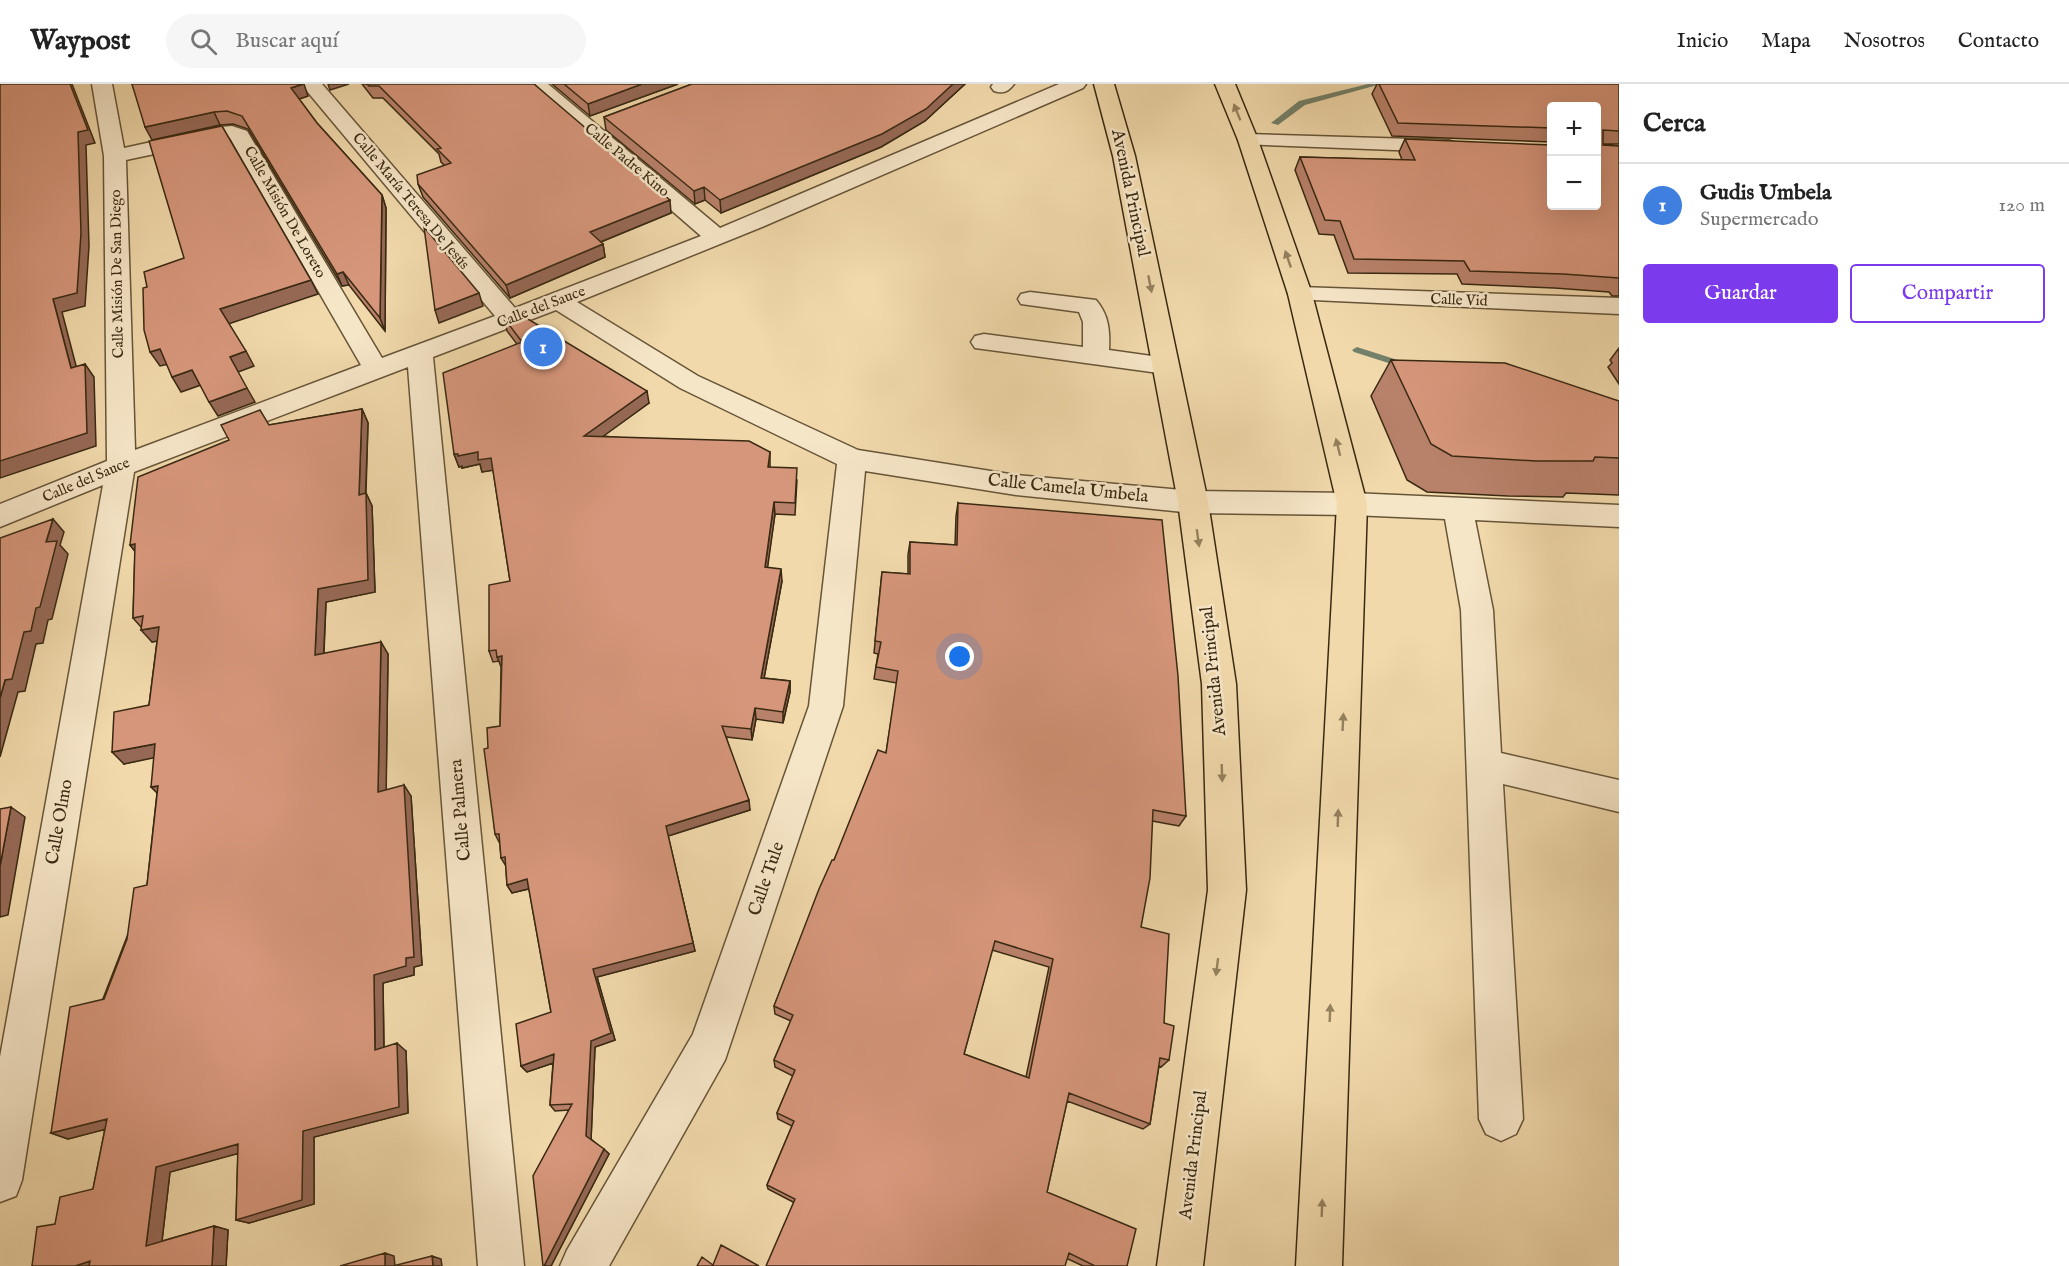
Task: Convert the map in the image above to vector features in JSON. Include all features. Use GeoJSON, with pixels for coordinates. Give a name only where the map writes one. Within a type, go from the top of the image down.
{"type":"FeatureCollection","features":[{"type":"Feature","properties":{"kind":"main road","name":"Avenida Principal"},"geometry":{"type":"LineString","coordinates":[[1104,84],[1124,156],[1194,502],[1219,684],[1227,890],[1180,1266]]}},
{"type":"Feature","properties":{"kind":"main road"},"geometry":{"type":"LineString","coordinates":[[1226,84],[1248,140],[1300,294],[1352,504],[1319,1266]]}},
{"type":"Feature","properties":{"kind":"street","name":"Calle Misión De San Diego"},"geometry":{"type":"LineString","coordinates":[[102,84],[115,156],[121,464]]}},
{"type":"Feature","properties":{"kind":"street","name":"Calle María Teresa De Jesús"},"geometry":{"type":"LineString","coordinates":[[311,84],[510,318]]}},
{"type":"Feature","properties":{"kind":"street","name":"Calle Padre Kino"},"geometry":{"type":"LineString","coordinates":[[536,84],[717,237]]}},
{"type":"Feature","properties":{"kind":"street","name":"Calle del Sauce"},"geometry":{"type":"LineString","coordinates":[[0,516],[121,464],[558,301],[717,237],[1076,84]]}},
{"type":"Feature","properties":{"kind":"street"},"geometry":{"type":"LineString","coordinates":[[588,127],[609,119]]}},
{"type":"Feature","properties":{"kind":"street","name":"Calle Misión De Loreto"},"geometry":{"type":"LineString","coordinates":[[115,156],[220,133],[232,132],[240,135],[376,369]]}},
{"type":"Feature","properties":{"kind":"street"},"geometry":{"type":"LineString","coordinates":[[1248,140],[1470,147]]}},
{"type":"Feature","properties":{"kind":"street","name":"Calle Vid"},"geometry":{"type":"LineString","coordinates":[[1300,294],[1619,306]]}},
{"type":"Feature","properties":{"kind":"street"},"geometry":{"type":"LineString","coordinates":[[1030,299],[1087,305],[1093,310],[1096,356]]}},
{"type":"Feature","properties":{"kind":"street","name":"Calle Camela Umbela"},"geometry":{"type":"LineString","coordinates":[[558,301],[688,382],[852,459],[1016,485],[1194,502],[1352,504],[1619,516]]}},
{"type":"Feature","properties":{"kind":"street"},"geometry":{"type":"LineString","coordinates":[[984,342],[1166,366]]}},
{"type":"Feature","properties":{"kind":"street","name":"Calle Palmera"},"geometry":{"type":"LineString","coordinates":[[420,354],[501,1266]]}},
{"type":"Feature","properties":{"kind":"street","name":"Calle Tule"},"geometry":{"type":"LineString","coordinates":[[583,1266],[710,1046],[826,706],[852,459]]}},
{"type":"Feature","properties":{"kind":"street","name":"Calle Olmo"},"geometry":{"type":"LineString","coordinates":[[0,1180],[121,464]]}},
{"type":"Feature","properties":{"kind":"street"},"geometry":{"type":"LineString","coordinates":[[1458,509],[1477,610],[1501,1119]]}},
{"type":"Feature","properties":{"kind":"street"},"geometry":{"type":"LineString","coordinates":[[1485,764],[1619,796]]}},
{"type":"Feature","properties":{"kind":"building"},"geometry":{"type":"Polygon","coordinates":[[[0,84],[70,84],[88,130],[78,132],[81,233],[77,293],[53,299],[71,368],[85,364],[87,433],[0,461],[0,84]]]}},
{"type":"Feature","properties":{"kind":"building"},"geometry":{"type":"Polygon","coordinates":[[[132,84],[303,84],[291,88],[317,123],[382,195],[380,318],[343,272],[337,274],[242,116],[227,111],[214,112],[145,127],[132,84]]]}},
{"type":"Feature","properties":{"kind":"building"},"geometry":{"type":"Polygon","coordinates":[[[367,84],[534,84],[670,200],[590,232],[603,244],[506,285],[418,184],[417,175],[451,163],[437,149],[441,148],[379,86],[367,84]]]}},
{"type":"Feature","properties":{"kind":"building"},"geometry":{"type":"Polygon","coordinates":[[[564,84],[642,84],[588,104],[564,84]]]}},
{"type":"Feature","properties":{"kind":"building"},"geometry":{"type":"Polygon","coordinates":[[[692,84],[953,84],[926,109],[882,134],[720,200],[704,187],[694,191],[604,117],[692,84]]]}},
{"type":"Feature","properties":{"kind":"building"},"geometry":{"type":"Polygon","coordinates":[[[1379,84],[1619,84],[1619,131],[1603,130],[1603,145],[1619,146],[1619,278],[1470,271],[1464,261],[1354,259],[1340,221],[1325,220],[1300,157],[1415,160],[1405,139],[1547,145],[1547,210],[1601,210],[1601,102],[1547,102],[1547,128],[1398,123],[1379,84]]]}},
{"type":"Feature","properties":{"kind":"building"},"geometry":{"type":"Polygon","coordinates":[[[222,126],[311,280],[220,309],[246,351],[230,357],[247,388],[209,402],[192,370],[172,377],[160,349],[150,352],[144,330],[143,288],[147,287],[144,272],[184,258],[149,141],[222,126]]]}},
{"type":"Feature","properties":{"kind":"building"},"geometry":{"type":"Polygon","coordinates":[[[424,227],[479,293],[435,310],[424,227]]]}},
{"type":"Feature","properties":{"kind":"building"},"geometry":{"type":"Polygon","coordinates":[[[518,313],[647,391],[584,436],[749,441],[770,452],[768,467],[797,468],[795,503],[774,502],[765,567],[781,569],[761,678],[790,681],[783,712],[755,708],[751,729],[722,726],[749,800],[666,826],[693,943],[593,969],[611,1033],[591,1041],[586,1136],[604,1149],[544,1266],[533,1176],[572,1104],[550,1105],[554,1054],[521,1066],[516,1024],[551,1012],[527,879],[507,885],[505,857],[501,858],[499,834],[495,834],[484,749],[488,748],[487,728],[500,726],[502,656],[497,657],[496,650],[489,651],[489,585],[510,581],[491,458],[478,460],[478,452],[458,456],[454,454],[443,373],[522,342],[504,318],[518,313]]]}},
{"type":"Feature","properties":{"kind":"building"},"geometry":{"type":"Polygon","coordinates":[[[1391,360],[1505,363],[1619,401],[1619,458],[1595,457],[1593,461],[1536,461],[1452,456],[1431,444],[1391,360]]]}},
{"type":"Feature","properties":{"kind":"building"},"geometry":{"type":"Polygon","coordinates":[[[362,409],[359,495],[366,493],[368,580],[318,589],[315,655],[381,642],[378,792],[404,785],[414,957],[406,958],[406,966],[374,975],[375,1050],[397,1043],[399,1107],[303,1131],[302,1200],[236,1220],[238,1144],[156,1167],[146,1246],[214,1226],[212,1266],[89,1266],[90,1261],[75,1266],[32,1266],[37,1227],[55,1224],[60,1197],[93,1189],[107,1119],[51,1133],[70,1007],[104,999],[127,939],[134,888],[147,885],[158,786],[151,787],[155,744],[112,752],[114,712],[149,705],[159,627],[141,630],[143,616],[133,618],[135,544],[130,545],[138,477],[229,440],[221,425],[260,410],[269,425],[362,409]]]}},
{"type":"Feature","properties":{"kind":"building"},"geometry":{"type":"Polygon","coordinates":[[[958,503],[1162,520],[1178,676],[1186,816],[1153,810],[1150,878],[1141,927],[1169,934],[1164,1023],[1174,1026],[1169,1060],[1160,1058],[1150,1124],[1069,1093],[1047,1192],[1136,1229],[1127,1266],[1095,1266],[1069,1253],[1065,1266],[766,1266],[795,1199],[767,1185],[794,1121],[777,1113],[795,1070],[774,1060],[793,1015],[774,1006],[819,889],[834,860],[878,750],[886,753],[898,671],[876,667],[881,642],[875,641],[882,572],[910,574],[910,542],[957,545],[958,503]],[[995,941],[964,1054],[1029,1078],[1053,959],[995,941]]]}},
{"type":"Feature","properties":{"kind":"building"},"geometry":{"type":"Polygon","coordinates":[[[53,519],[46,542],[57,541],[40,607],[36,608],[31,631],[24,632],[12,679],[5,680],[0,698],[0,538],[53,519]]]}},
{"type":"Feature","properties":{"kind":"building"},"geometry":{"type":"Polygon","coordinates":[[[11,807],[0,866],[0,809],[11,807]]]}},
{"type":"Feature","properties":{"kind":"building"},"geometry":{"type":"Polygon","coordinates":[[[721,1245],[759,1266],[697,1266],[702,1257],[713,1265],[721,1245]]]}},
{"type":"Feature","properties":{"kind":"building"},"geometry":{"type":"Polygon","coordinates":[[[385,1253],[385,1266],[340,1266],[385,1253]]]}},
{"type":"Feature","properties":{"kind":"building"},"geometry":{"type":"Polygon","coordinates":[[[432,1256],[433,1266],[393,1266],[432,1256]]]}},
{"type":"Feature","properties":{"kind":"waterway"},"geometry":{"type":"LineString","coordinates":[[1275,123],[1302,103],[1377,84]]}},
{"type":"Feature","properties":{"kind":"waterway"},"geometry":{"type":"LineString","coordinates":[[1357,350],[1404,365]]}},
{"type":"Feature","properties":{"kind":"place","name":"Gudis Umbela"},"geometry":{"type":"Point","coordinates":[543,347]}}]}
